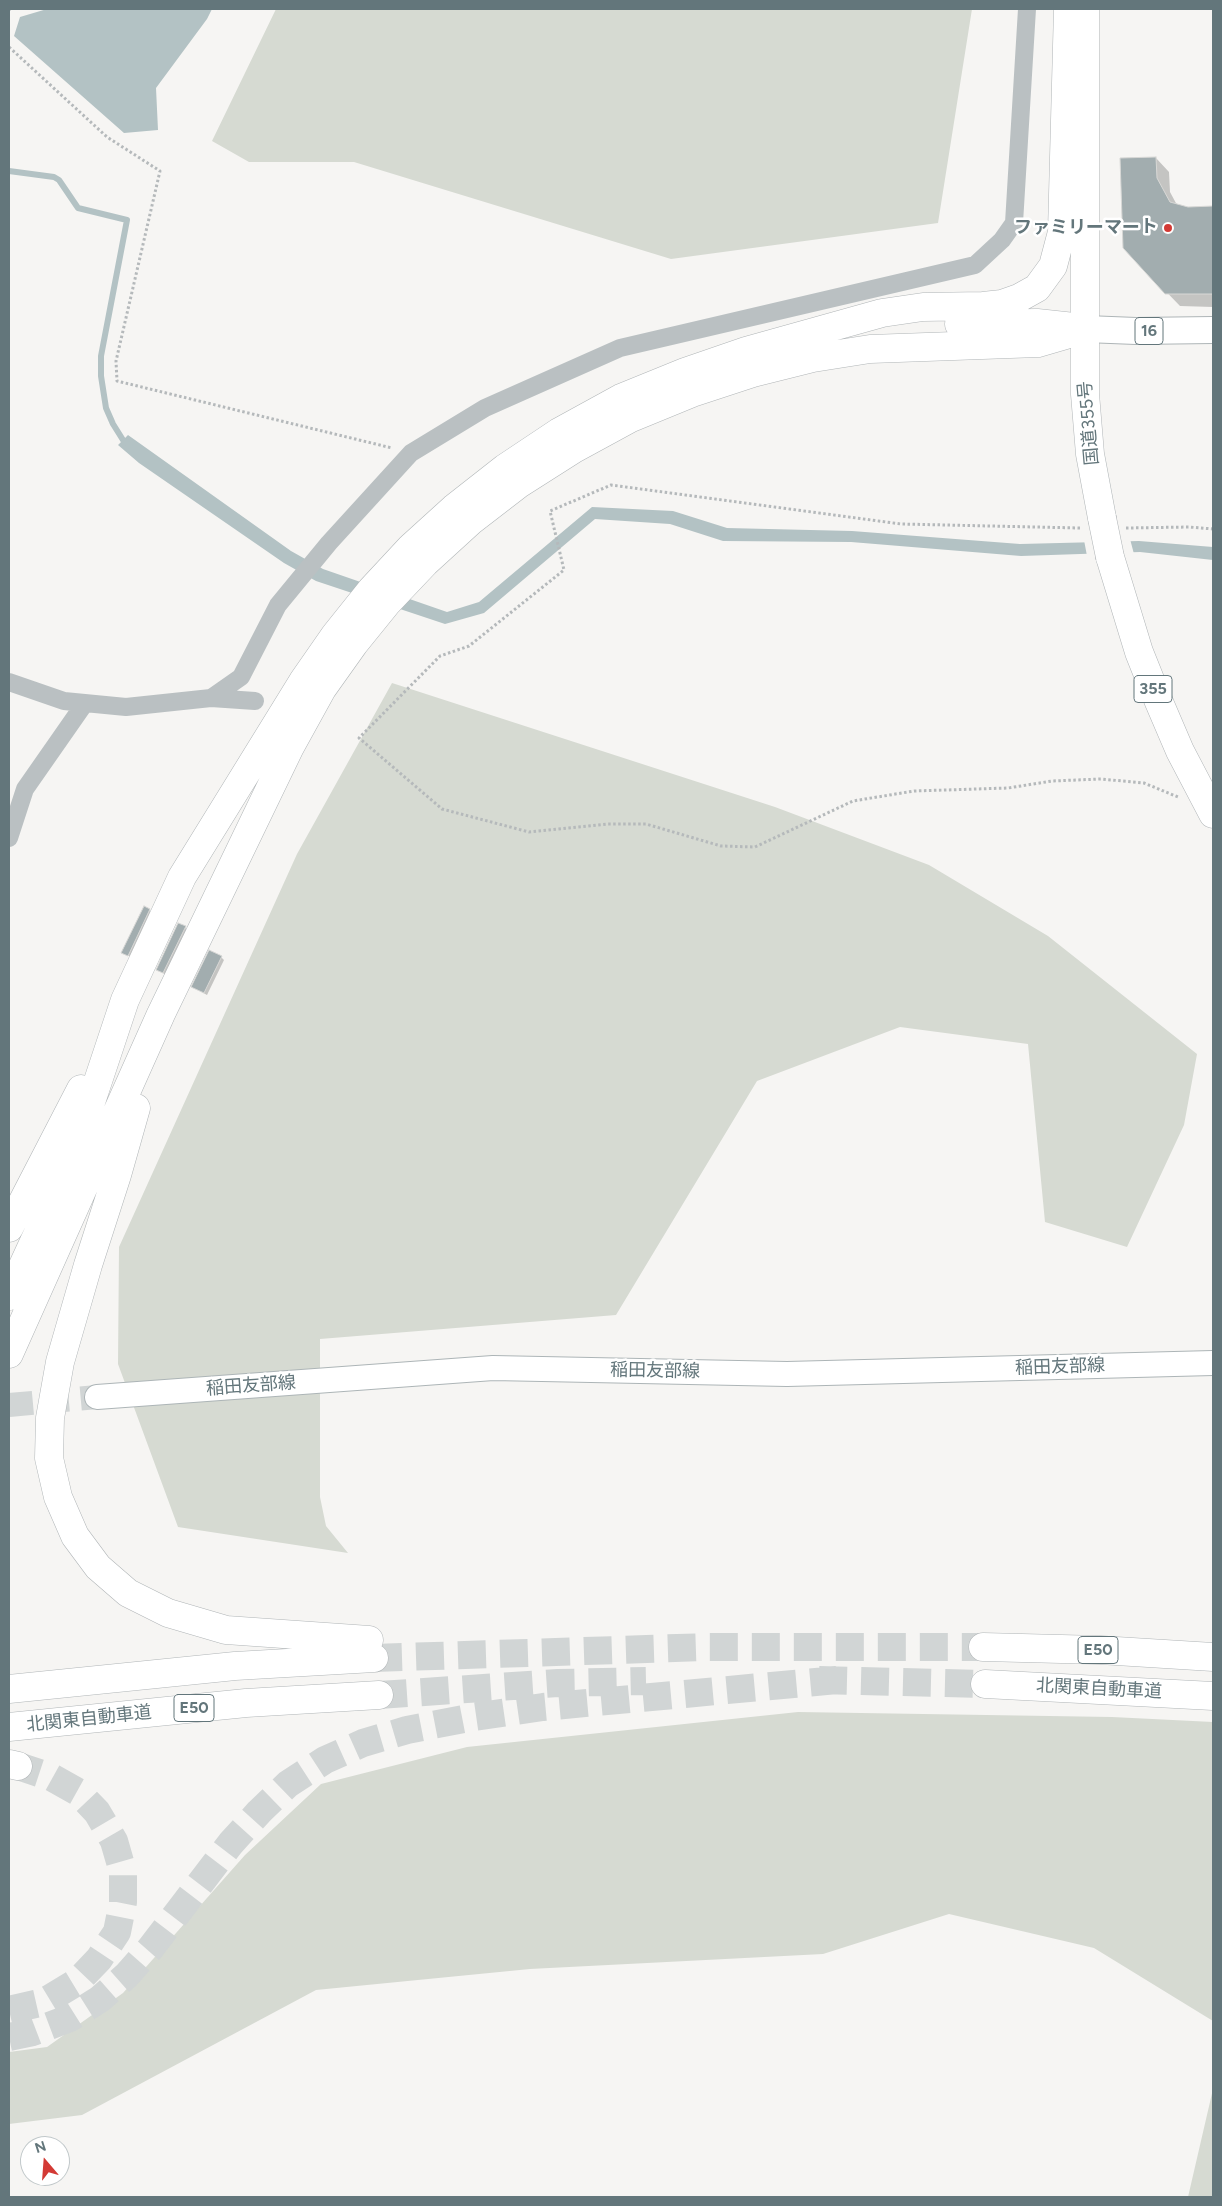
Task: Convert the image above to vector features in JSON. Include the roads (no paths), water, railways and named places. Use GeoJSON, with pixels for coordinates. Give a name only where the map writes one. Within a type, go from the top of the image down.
{"type":"FeatureCollection","features":[{"type":"Feature","properties":{"kind":"highway"},"geometry":{"type":"LineString","coordinates":[[9,1228],[50,1151],[125,1000],[182,877],[302,681],[371,590],[411,547],[454,508],[505,468],[559,432],[621,398],[685,372],[746,352],[882,313],[923,307],[1002,304],[1019,298],[1037,288],[1044,280],[1053,266],[1062,232],[1068,9]]}},
{"type":"Feature","properties":{"kind":"highway","name":"国道355号"},"geometry":{"type":"LineString","coordinates":[[1084,9],[1086,411],[1090,454],[1110,557],[1139,652],[1180,751],[1208,805]]}},
{"type":"Feature","properties":{"kind":"highway"},"geometry":{"type":"LineString","coordinates":[[806,335],[863,328],[921,325],[1037,323],[1086,328]]}},
{"type":"Feature","properties":{"kind":"highway"},"geometry":{"type":"LineString","coordinates":[[9,1354],[93,1171],[162,1014],[290,747],[322,689],[354,644],[388,602],[425,563],[471,521],[519,484],[574,449],[631,418],[692,393],[753,372],[813,358],[870,349],[1038,343],[1086,328]]}},
{"type":"Feature","properties":{"kind":"highway"},"geometry":{"type":"LineString","coordinates":[[9,1296],[72,1159],[125,1000]]}},
{"type":"Feature","properties":{"kind":"highway","name":"E50"},"geometry":{"type":"LineString","coordinates":[[9,1689],[235,1666],[372,1649],[226,1630],[168,1613],[128,1593],[98,1567],[75,1536],[58,1497],[49,1458],[50,1418],[60,1362],[88,1264],[117,1175],[162,1014]]}},
{"type":"Feature","properties":{"kind":"highway","name":"E50"},"geometry":{"type":"LineString","coordinates":[[983,1647],[1100,1650],[1213,1657]]}},
{"type":"Feature","properties":{"kind":"highway","name":"北関東自動車道"},"geometry":{"type":"LineString","coordinates":[[985,1684],[1213,1696]]}},
{"type":"Feature","properties":{"kind":"highway","name":"北関東自動車道"},"geometry":{"type":"LineString","coordinates":[[9,1727],[246,1703],[379,1695]]}},
{"type":"Feature","properties":{"kind":"main road","name":"16"},"geometry":{"type":"LineString","coordinates":[[1086,328],[1136,331],[1213,330]]}},
{"type":"Feature","properties":{"kind":"main road","name":"稲田友部線"},"geometry":{"type":"LineString","coordinates":[[97,1397],[493,1368],[787,1374],[1213,1363]]}},
{"type":"Feature","properties":{"kind":"street"},"geometry":{"type":"LineString","coordinates":[[211,698],[241,677],[278,605],[329,543],[411,453],[485,408],[620,348],[975,265],[1002,240],[1014,223],[1027,9]]}},
{"type":"Feature","properties":{"kind":"street"},"geometry":{"type":"LineString","coordinates":[[9,682],[64,701],[126,707],[211,698],[255,701]]}},
{"type":"Feature","properties":{"kind":"street"},"geometry":{"type":"LineString","coordinates":[[9,838],[25,789],[85,703]]}},
{"type":"Feature","properties":{"kind":"waterway"},"geometry":{"type":"LineString","coordinates":[[9,171],[54,177],[59,180],[78,208],[127,220],[101,356],[101,376],[106,408],[113,424],[123,440],[129,445]]}},
{"type":"Feature","properties":{"kind":"tunnel"},"geometry":{"type":"LineString","coordinates":[[9,1405],[97,1397]]}},
{"type":"Feature","properties":{"kind":"tunnel"},"geometry":{"type":"LineString","coordinates":[[374,1658],[707,1647],[983,1647]]}},
{"type":"Feature","properties":{"kind":"tunnel"},"geometry":{"type":"LineString","coordinates":[[819,1680],[985,1684]]}},
{"type":"Feature","properties":{"kind":"tunnel"},"geometry":{"type":"LineString","coordinates":[[9,2037],[33,2032],[70,2018],[100,1999],[127,1975],[150,1949],[231,1843],[259,1812],[288,1784],[325,1760],[363,1743],[407,1730],[474,1717],[543,1707],[837,1680]]}},
{"type":"Feature","properties":{"kind":"tunnel"},"geometry":{"type":"LineString","coordinates":[[379,1695],[558,1683],[646,1681]]}},
{"type":"Feature","properties":{"kind":"tunnel"},"geometry":{"type":"LineString","coordinates":[[9,2010],[44,2002],[77,1982],[99,1959],[117,1932],[123,1902],[123,1872],[114,1841],[97,1812],[78,1792],[51,1777],[18,1766]]}},
{"type":"Feature","properties":{"kind":"place","name":"ファミリーマート"},"geometry":{"type":"Point","coordinates":[1168,228]}}]}
